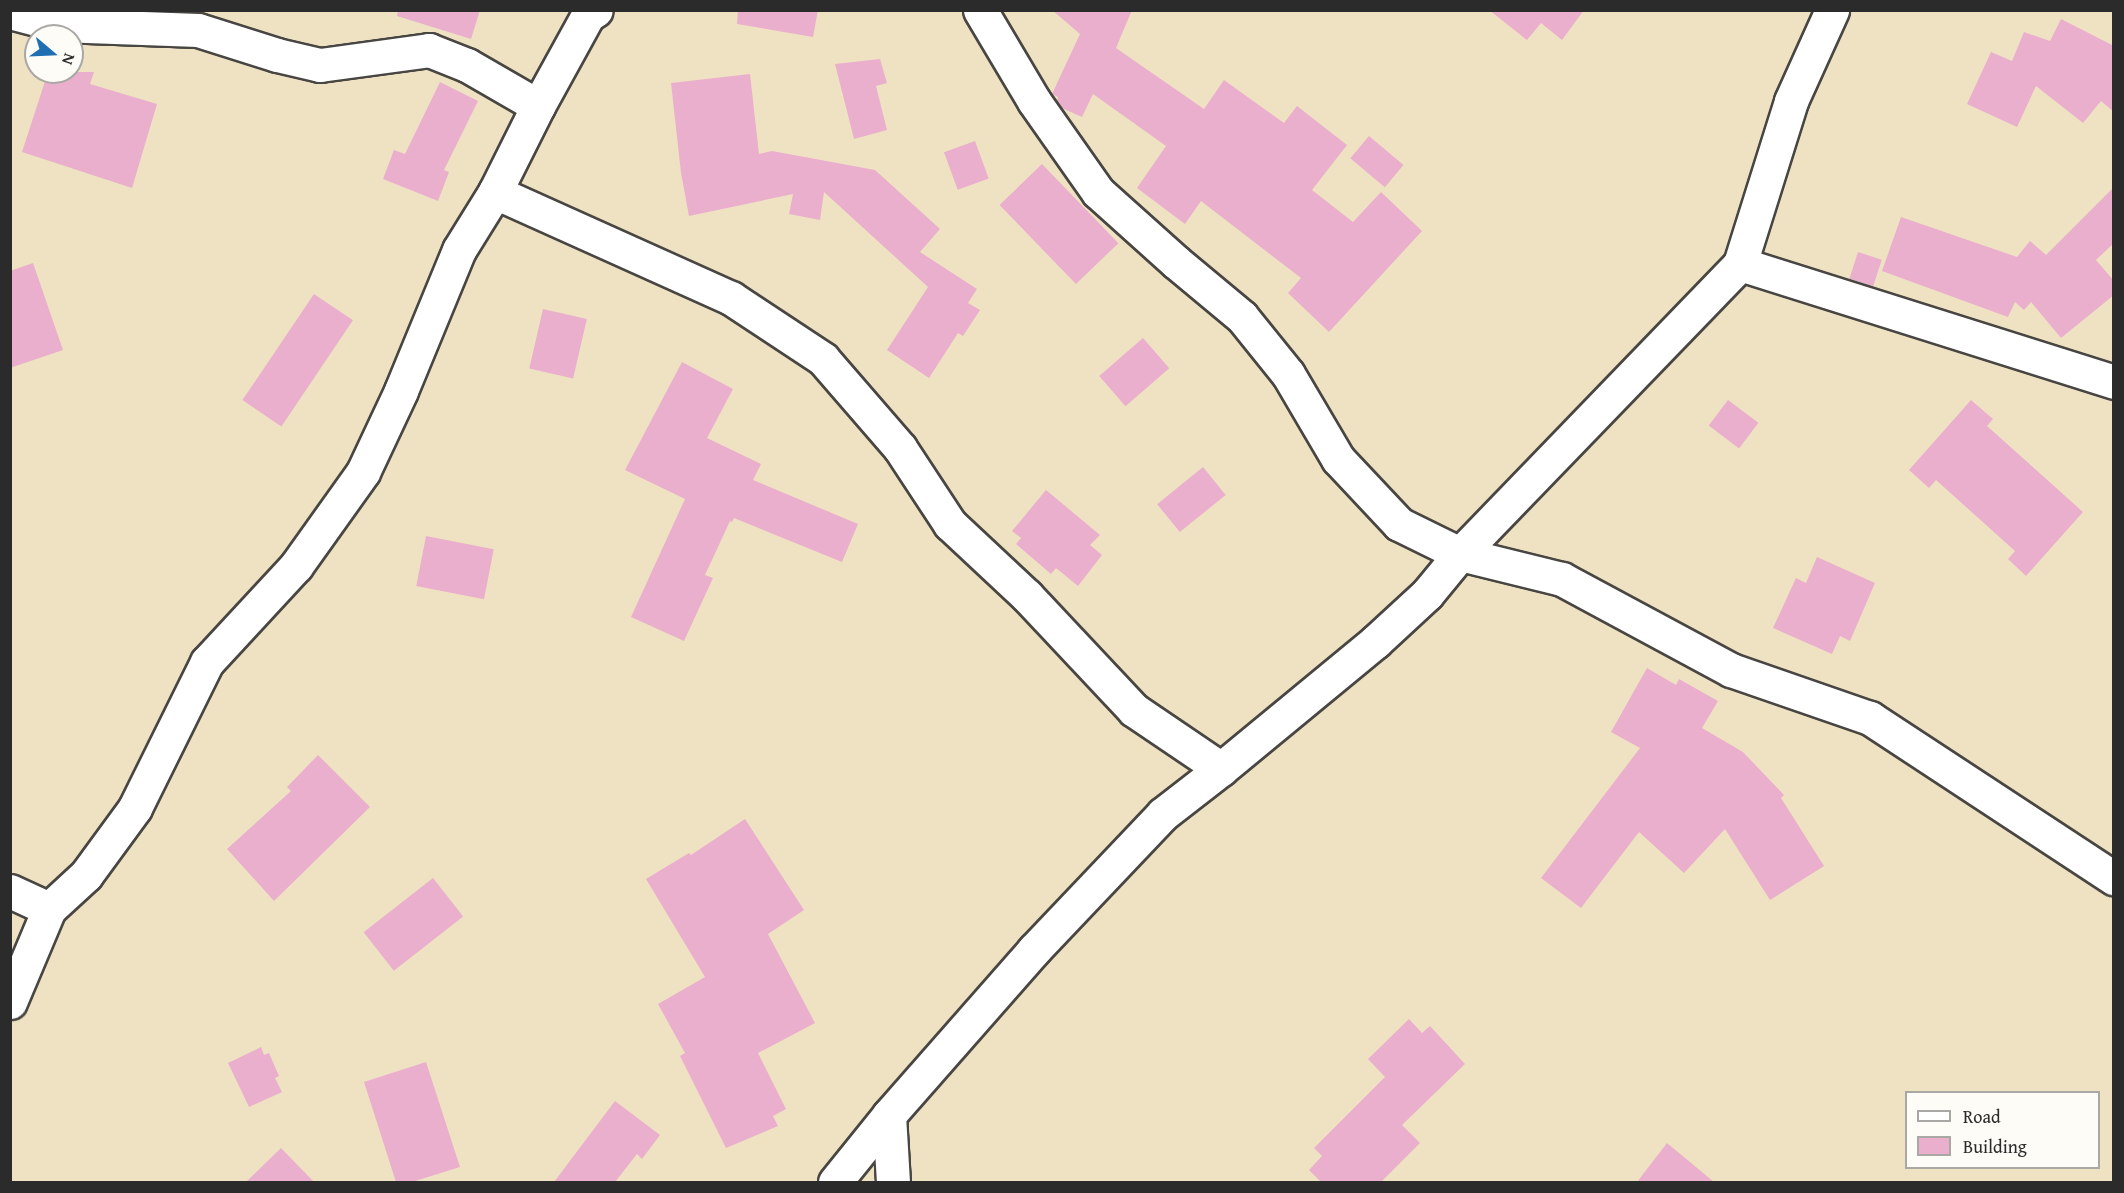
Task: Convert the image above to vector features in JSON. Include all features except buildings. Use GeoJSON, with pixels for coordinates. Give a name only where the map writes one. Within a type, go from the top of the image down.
{"type":"FeatureCollection","features":[{"type":"Feature","properties":{"kind":"street"},"geometry":{"type":"LineString","coordinates":[[10,1002],[49,909],[86,875],[135,808],[207,662],[296,566],[363,472],[401,391],[459,250],[495,192],[538,106],[588,15],[596,10]]}},
{"type":"Feature","properties":{"kind":"street"},"geometry":{"type":"LineString","coordinates":[[980,10],[1034,101],[1098,192],[1242,317],[1288,374],[1338,459],[1399,524],[1460,554],[1562,579],[1731,670],[1870,718],[2114,878]]}},
{"type":"Feature","properties":{"kind":"street"},"geometry":{"type":"LineString","coordinates":[[835,1182],[889,1115],[1034,950],[1155,822],[1375,642],[1427,594],[1460,554],[1740,264],[1791,100],[1832,10]]}},
{"type":"Feature","properties":{"kind":"street"},"geometry":{"type":"LineString","coordinates":[[10,12],[59,25],[198,30],[277,55],[320,65],[429,50],[467,66],[538,106]]}},
{"type":"Feature","properties":{"kind":"street"},"geometry":{"type":"LineString","coordinates":[[495,192],[731,298],[823,358],[900,448],[950,524],[1027,596],[1134,710],[1221,769]]}},
{"type":"Feature","properties":{"kind":"street"},"geometry":{"type":"LineString","coordinates":[[1740,264],[2114,382]]}},
{"type":"Feature","properties":{"kind":"street"},"geometry":{"type":"LineString","coordinates":[[10,891],[49,909]]}},
{"type":"Feature","properties":{"kind":"street"},"geometry":{"type":"LineString","coordinates":[[889,1115],[893,1182]]}}]}
